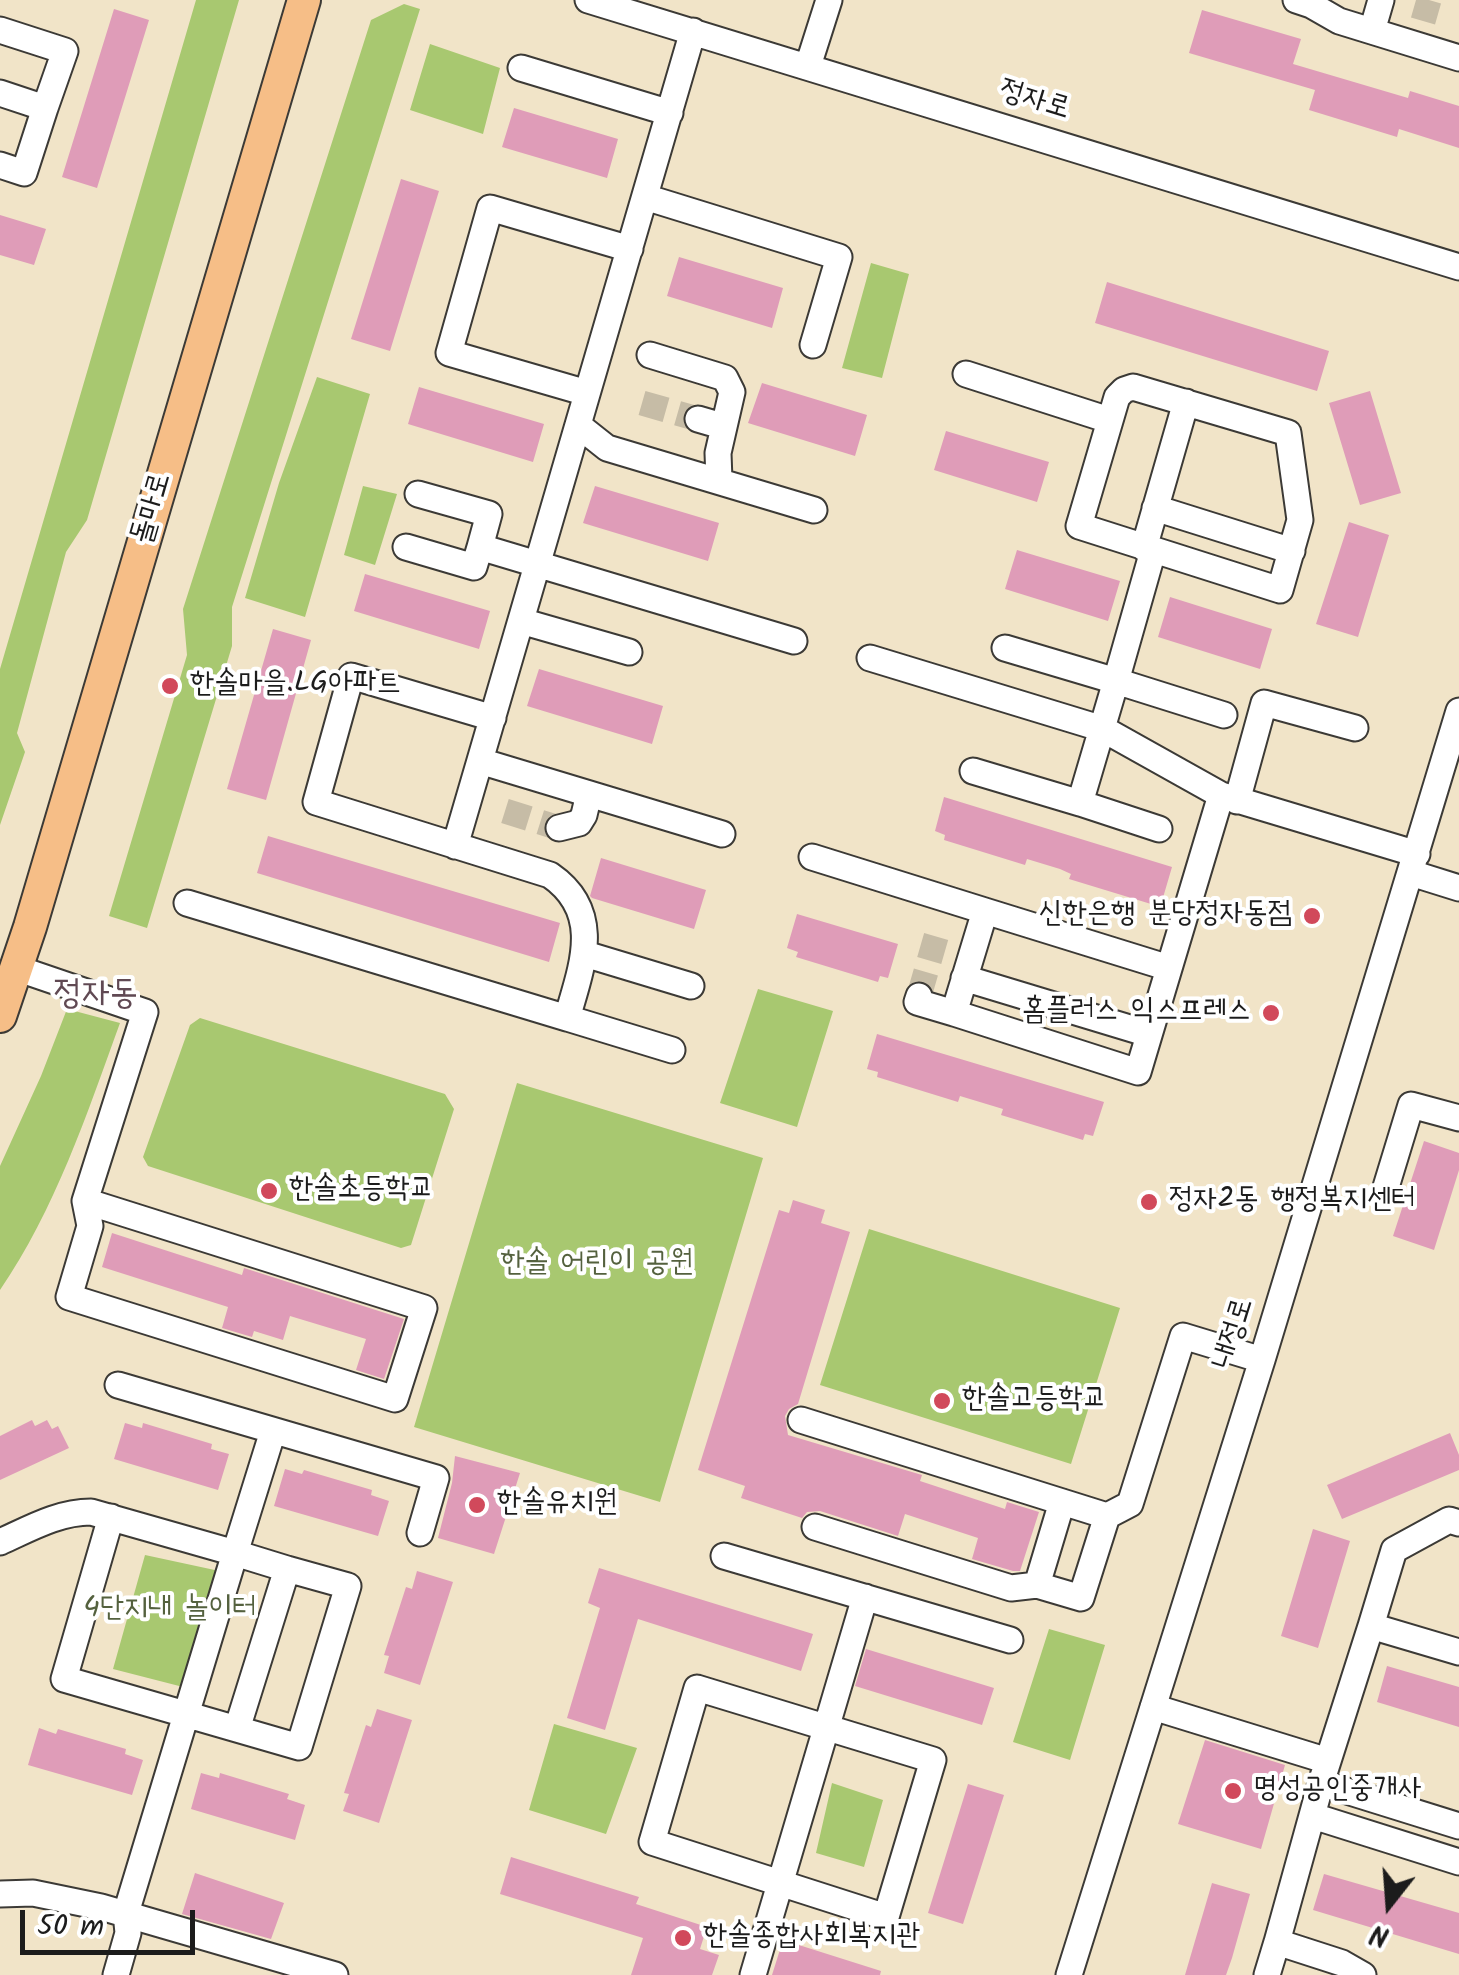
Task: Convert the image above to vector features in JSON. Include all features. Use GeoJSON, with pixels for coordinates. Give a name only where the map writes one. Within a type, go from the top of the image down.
{"type":"FeatureCollection","features":[{"type":"Feature","properties":{"kind":"main road","name":"돌마로"},"geometry":{"type":"LineString","coordinates":[[0,1016],[304,0]]}},
{"type":"Feature","properties":{"kind":"street","name":"정자로"},"geometry":{"type":"LineString","coordinates":[[588,0],[1459,267]]}},
{"type":"Feature","properties":{"kind":"street"},"geometry":{"type":"LineString","coordinates":[[808,66],[829,0]]}},
{"type":"Feature","properties":{"kind":"street"},"geometry":{"type":"LineString","coordinates":[[1372,31],[1381,0]]}},
{"type":"Feature","properties":{"kind":"street"},"geometry":{"type":"LineString","coordinates":[[1306,2],[1340,21],[1459,58]]}},
{"type":"Feature","properties":{"kind":"street"},"geometry":{"type":"LineString","coordinates":[[0,30],[65,51],[24,173],[0,165]]}},
{"type":"Feature","properties":{"kind":"street"},"geometry":{"type":"LineString","coordinates":[[454,846],[693,32]]}},
{"type":"Feature","properties":{"kind":"street"},"geometry":{"type":"LineString","coordinates":[[521,68],[670,113]]}},
{"type":"Feature","properties":{"kind":"street"},"geometry":{"type":"LineString","coordinates":[[0,93],[45,108]]}},
{"type":"Feature","properties":{"kind":"street"},"geometry":{"type":"LineString","coordinates":[[645,197],[840,257],[813,345]]}},
{"type":"Feature","properties":{"kind":"street"},"geometry":{"type":"LineString","coordinates":[[588,393],[449,352],[490,208],[630,249]]}},
{"type":"Feature","properties":{"kind":"street"},"geometry":{"type":"LineString","coordinates":[[650,356],[725,378],[732,392],[710,423],[718,453],[719,480]]}},
{"type":"Feature","properties":{"kind":"street"},"geometry":{"type":"LineString","coordinates":[[966,374],[1109,420]]}},
{"type":"Feature","properties":{"kind":"street"},"geometry":{"type":"LineString","coordinates":[[1133,387],[1186,402],[1288,433],[1300,520],[1280,590],[1079,526],[1116,396],[1133,387]]}},
{"type":"Feature","properties":{"kind":"street"},"geometry":{"type":"LineString","coordinates":[[1080,804],[1116,681],[1149,549],[1155,508],[1186,402]]}},
{"type":"Feature","properties":{"kind":"street"},"geometry":{"type":"LineString","coordinates":[[578,425],[607,448],[814,510]]}},
{"type":"Feature","properties":{"kind":"street"},"geometry":{"type":"LineString","coordinates":[[406,547],[474,567],[488,514],[418,494]]}},
{"type":"Feature","properties":{"kind":"street"},"geometry":{"type":"LineString","coordinates":[[1155,508],[1292,550]]}},
{"type":"Feature","properties":{"kind":"street"},"geometry":{"type":"LineString","coordinates":[[480,547],[794,641]]}},
{"type":"Feature","properties":{"kind":"street"},"geometry":{"type":"LineString","coordinates":[[521,621],[629,652]]}},
{"type":"Feature","properties":{"kind":"street"},"geometry":{"type":"LineString","coordinates":[[1005,648],[1224,715]]}},
{"type":"Feature","properties":{"kind":"street"},"geometry":{"type":"LineString","coordinates":[[870,658],[1103,729],[1229,798],[1414,863],[1459,888]]}},
{"type":"Feature","properties":{"kind":"street"},"geometry":{"type":"LineString","coordinates":[[493,718],[351,676],[316,802],[550,875],[564,884],[581,915],[585,954],[567,1018]]}},
{"type":"Feature","properties":{"kind":"street"},"geometry":{"type":"LineString","coordinates":[[919,996],[917,1002],[1138,1072],[1169,968],[1264,703],[1354,728]]}},
{"type":"Feature","properties":{"kind":"street","name":"내정로"},"geometry":{"type":"LineString","coordinates":[[1069,1975],[1262,1360],[1459,711]]}},
{"type":"Feature","properties":{"kind":"street"},"geometry":{"type":"LineString","coordinates":[[480,761],[722,834]]}},
{"type":"Feature","properties":{"kind":"street"},"geometry":{"type":"LineString","coordinates":[[974,771],[1159,829]]}},
{"type":"Feature","properties":{"kind":"street"},"geometry":{"type":"LineString","coordinates":[[558,828],[579,823],[590,794]]}},
{"type":"Feature","properties":{"kind":"street"},"geometry":{"type":"LineString","coordinates":[[812,857],[1169,968]]}},
{"type":"Feature","properties":{"kind":"street"},"geometry":{"type":"LineString","coordinates":[[188,903],[672,1050]]}},
{"type":"Feature","properties":{"kind":"street"},"geometry":{"type":"LineString","coordinates":[[954,1013],[985,911]]}},
{"type":"Feature","properties":{"kind":"street"},"geometry":{"type":"LineString","coordinates":[[585,954],[691,986]]}},
{"type":"Feature","properties":{"kind":"street"},"geometry":{"type":"LineString","coordinates":[[16,968],[145,1012],[84,1201],[90,1226],[68,1297],[396,1399],[424,1308],[84,1201]]}},
{"type":"Feature","properties":{"kind":"street"},"geometry":{"type":"LineString","coordinates":[[964,978],[1149,1034]]}},
{"type":"Feature","properties":{"kind":"street"},"geometry":{"type":"LineString","coordinates":[[1386,1187],[1410,1106],[1459,1118]]}},
{"type":"Feature","properties":{"kind":"street"},"geometry":{"type":"LineString","coordinates":[[802,1420],[1107,1516],[1130,1504],[1183,1336],[1262,1360]]}},
{"type":"Feature","properties":{"kind":"street"},"geometry":{"type":"LineString","coordinates":[[118,1385],[436,1478],[420,1533]]}},
{"type":"Feature","properties":{"kind":"street"},"geometry":{"type":"LineString","coordinates":[[125,1973],[126,1913],[273,1431]]}},
{"type":"Feature","properties":{"kind":"street"},"geometry":{"type":"LineString","coordinates":[[1036,1585],[1062,1502]]}},
{"type":"Feature","properties":{"kind":"street"},"geometry":{"type":"LineString","coordinates":[[0,1542],[54,1518],[90,1512],[110,1517],[236,1553],[348,1586],[300,1747],[64,1679],[110,1517]]}},
{"type":"Feature","properties":{"kind":"street"},"geometry":{"type":"LineString","coordinates":[[814,1527],[1012,1588],[1036,1585],[1081,1598],[1107,1516]]}},
{"type":"Feature","properties":{"kind":"street"},"geometry":{"type":"LineString","coordinates":[[1267,1975],[1394,1550],[1449,1520],[1459,1523]]}},
{"type":"Feature","properties":{"kind":"street"},"geometry":{"type":"LineString","coordinates":[[724,1556],[1010,1640]]}},
{"type":"Feature","properties":{"kind":"street"},"geometry":{"type":"LineString","coordinates":[[237,1728],[288,1569]]}},
{"type":"Feature","properties":{"kind":"street"},"geometry":{"type":"LineString","coordinates":[[753,1975],[865,1597]]}},
{"type":"Feature","properties":{"kind":"street"},"geometry":{"type":"LineString","coordinates":[[1371,1626],[1457,1646]]}},
{"type":"Feature","properties":{"kind":"street"},"geometry":{"type":"LineString","coordinates":[[697,1688],[933,1760],[886,1918],[780,1885],[652,1842],[697,1688]]}},
{"type":"Feature","properties":{"kind":"street"},"geometry":{"type":"LineString","coordinates":[[1153,1706],[1459,1826]]}},
{"type":"Feature","properties":{"kind":"street"},"geometry":{"type":"LineString","coordinates":[[1313,1816],[1459,1862]]}},
{"type":"Feature","properties":{"kind":"street"},"geometry":{"type":"LineString","coordinates":[[0,1894],[33,1893],[126,1913],[335,1975]]}},
{"type":"Feature","properties":{"kind":"street"},"geometry":{"type":"LineString","coordinates":[[1277,1942],[1348,1971]]}},
{"type":"Feature","properties":{"kind":"green space"},"geometry":{"type":"Polygon","coordinates":[[[196,0],[239,0],[87,520],[66,552],[17,733],[25,752],[0,825],[0,669],[196,0]]]}},
{"type":"Feature","properties":{"kind":"green space"},"geometry":{"type":"Polygon","coordinates":[[[404,4],[420,9],[232,607],[232,646],[147,928],[109,916],[187,655],[183,609],[371,20],[404,4]]]}},
{"type":"Feature","properties":{"kind":"green space"},"geometry":{"type":"Polygon","coordinates":[[[430,44],[500,68],[483,134],[410,110],[430,44]]]}},
{"type":"Feature","properties":{"kind":"green space"},"geometry":{"type":"Polygon","coordinates":[[[871,263],[909,274],[882,378],[842,368],[871,263]]]}},
{"type":"Feature","properties":{"kind":"green space"},"geometry":{"type":"Polygon","coordinates":[[[317,377],[370,394],[305,617],[245,598],[279,483],[317,377]]]}},
{"type":"Feature","properties":{"kind":"green space"},"geometry":{"type":"Polygon","coordinates":[[[363,486],[397,494],[375,565],[344,555],[363,486]]]}},
{"type":"Feature","properties":{"kind":"green space"},"geometry":{"type":"Polygon","coordinates":[[[758,989],[833,1011],[797,1127],[720,1103],[758,989]]]}},
{"type":"Feature","properties":{"kind":"green space"},"geometry":{"type":"Polygon","coordinates":[[[67,1009],[120,1023],[53,1194],[0,1290],[0,1166],[67,1009]]]}},
{"type":"Feature","properties":{"kind":"green space"},"geometry":{"type":"Polygon","coordinates":[[[200,1018],[445,1094],[454,1109],[411,1245],[401,1248],[148,1166],[143,1157],[190,1025],[200,1018]]]}},
{"type":"Feature","properties":{"kind":"green space","name":"한솔 어린이 공원"},"geometry":{"type":"Polygon","coordinates":[[[517,1083],[763,1158],[660,1502],[414,1427],[517,1083]]]}},
{"type":"Feature","properties":{"kind":"green space"},"geometry":{"type":"Polygon","coordinates":[[[869,1229],[1120,1308],[1071,1464],[820,1385],[869,1229]]]}},
{"type":"Feature","properties":{"kind":"green space","name":"4단지내 놀이터"},"geometry":{"type":"Polygon","coordinates":[[[145,1555],[224,1572],[187,1688],[113,1669],[145,1555]]]}},
{"type":"Feature","properties":{"kind":"green space"},"geometry":{"type":"Polygon","coordinates":[[[1049,1629],[1105,1645],[1070,1760],[1013,1742],[1049,1629]]]}},
{"type":"Feature","properties":{"kind":"green space"},"geometry":{"type":"Polygon","coordinates":[[[554,1724],[637,1748],[606,1834],[529,1810],[554,1724]]]}},
{"type":"Feature","properties":{"kind":"green space"},"geometry":{"type":"Polygon","coordinates":[[[832,1783],[883,1800],[864,1867],[816,1853],[832,1783]]]}},
{"type":"Feature","properties":{"kind":"building"},"geometry":{"type":"Polygon","coordinates":[[[114,9],[149,20],[97,188],[62,177],[114,9]]]}},
{"type":"Feature","properties":{"kind":"building"},"geometry":{"type":"Polygon","coordinates":[[[1202,10],[1301,39],[1293,64],[1408,98],[1410,91],[1459,106],[1459,148],[1399,129],[1397,137],[1309,110],[1315,90],[1189,53],[1202,10]]]}},
{"type":"Feature","properties":{"kind":"building"},"geometry":{"type":"Polygon","coordinates":[[[514,108],[618,139],[607,178],[502,147],[514,108]]]}},
{"type":"Feature","properties":{"kind":"building"},"geometry":{"type":"Polygon","coordinates":[[[401,179],[439,191],[390,351],[351,339],[401,179]]]}},
{"type":"Feature","properties":{"kind":"building"},"geometry":{"type":"Polygon","coordinates":[[[0,215],[46,229],[34,265],[0,255],[0,215]]]}},
{"type":"Feature","properties":{"kind":"building"},"geometry":{"type":"Polygon","coordinates":[[[679,257],[783,288],[772,328],[667,296],[679,257]]]}},
{"type":"Feature","properties":{"kind":"building"},"geometry":{"type":"Polygon","coordinates":[[[1107,282],[1329,351],[1317,391],[1095,323],[1107,282]]]}},
{"type":"Feature","properties":{"kind":"building"},"geometry":{"type":"Polygon","coordinates":[[[762,383],[867,415],[855,456],[748,423],[762,383]]]}},
{"type":"Feature","properties":{"kind":"building"},"geometry":{"type":"Polygon","coordinates":[[[419,387],[544,424],[533,462],[408,424],[419,387]]]}},
{"type":"Feature","properties":{"kind":"building"},"geometry":{"type":"Polygon","coordinates":[[[1370,391],[1401,493],[1360,505],[1329,403],[1370,391]]]}},
{"type":"Feature","properties":{"kind":"building"},"geometry":{"type":"Polygon","coordinates":[[[946,431],[1049,462],[1037,502],[934,470],[946,431]]]}},
{"type":"Feature","properties":{"kind":"building"},"geometry":{"type":"Polygon","coordinates":[[[595,486],[719,523],[708,561],[583,523],[595,486]]]}},
{"type":"Feature","properties":{"kind":"building"},"geometry":{"type":"Polygon","coordinates":[[[1349,522],[1389,535],[1358,637],[1316,624],[1349,522]]]}},
{"type":"Feature","properties":{"kind":"building"},"geometry":{"type":"Polygon","coordinates":[[[1017,550],[1120,581],[1108,621],[1005,589],[1017,550]]]}},
{"type":"Feature","properties":{"kind":"building"},"geometry":{"type":"Polygon","coordinates":[[[365,574],[490,611],[479,649],[354,611],[365,574]]]}},
{"type":"Feature","properties":{"kind":"building"},"geometry":{"type":"Polygon","coordinates":[[[1170,597],[1272,629],[1260,669],[1158,637],[1170,597]]]}},
{"type":"Feature","properties":{"kind":"building"},"geometry":{"type":"Polygon","coordinates":[[[273,629],[311,640],[266,800],[227,789],[273,629]]]}},
{"type":"Feature","properties":{"kind":"building"},"geometry":{"type":"Polygon","coordinates":[[[539,669],[663,706],[652,744],[527,706],[539,669]]]}},
{"type":"Feature","properties":{"kind":"building"},"geometry":{"type":"Polygon","coordinates":[[[944,797],[1172,867],[1162,901],[1153,898],[1151,904],[1069,879],[1071,874],[1060,869],[1027,859],[1025,865],[944,840],[945,835],[935,831],[944,797]]]}},
{"type":"Feature","properties":{"kind":"building"},"geometry":{"type":"Polygon","coordinates":[[[268,836],[560,923],[549,962],[257,873],[268,836]]]}},
{"type":"Feature","properties":{"kind":"building"},"geometry":{"type":"Polygon","coordinates":[[[601,858],[706,890],[694,929],[592,898],[601,858]]]}},
{"type":"Feature","properties":{"kind":"building"},"geometry":{"type":"Polygon","coordinates":[[[797,914],[898,944],[888,978],[880,976],[878,982],[796,957],[798,952],[787,948],[797,914]]]}},
{"type":"Feature","properties":{"kind":"building"},"geometry":{"type":"Polygon","coordinates":[[[877,1034],[1104,1102],[1093,1136],[1085,1134],[1083,1140],[1001,1115],[1003,1109],[960,1096],[958,1102],[877,1077],[878,1072],[867,1069],[877,1034]]]}},
{"type":"Feature","properties":{"kind":"building"},"geometry":{"type":"Polygon","coordinates":[[[1424,1141],[1459,1153],[1459,1170],[1434,1250],[1393,1236],[1424,1141]]]}},
{"type":"Feature","properties":{"kind":"building"},"geometry":{"type":"Polygon","coordinates":[[[793,1200],[825,1210],[821,1223],[850,1232],[798,1404],[785,1416],[788,1435],[922,1475],[920,1481],[1005,1509],[1007,1502],[1039,1512],[1020,1571],[972,1559],[978,1538],[905,1514],[898,1536],[820,1511],[807,1512],[802,1518],[741,1498],[745,1486],[698,1470],[779,1210],[789,1213],[793,1200]]]}},
{"type":"Feature","properties":{"kind":"building"},"geometry":{"type":"Polygon","coordinates":[[[112,1233],[242,1275],[244,1268],[404,1319],[384,1379],[356,1370],[366,1339],[290,1316],[283,1340],[254,1331],[252,1337],[222,1328],[228,1307],[102,1267],[112,1233]]]}},
{"type":"Feature","properties":{"kind":"building"},"geometry":{"type":"Polygon","coordinates":[[[32,1420],[35,1426],[47,1420],[52,1429],[58,1426],[69,1448],[0,1480],[0,1436],[32,1420]]]}},
{"type":"Feature","properties":{"kind":"building"},"geometry":{"type":"Polygon","coordinates":[[[125,1423],[142,1428],[143,1423],[212,1444],[211,1449],[229,1454],[218,1490],[114,1459],[125,1423]]]}},
{"type":"Feature","properties":{"kind":"building"},"geometry":{"type":"Polygon","coordinates":[[[1450,1433],[1459,1455],[1459,1470],[1342,1519],[1327,1485],[1450,1433]]]}},
{"type":"Feature","properties":{"kind":"building","name":"한솔유치원"},"geometry":{"type":"Polygon","coordinates":[[[455,1456],[520,1473],[494,1554],[438,1538],[455,1456]]]}},
{"type":"Feature","properties":{"kind":"building"},"geometry":{"type":"Polygon","coordinates":[[[285,1469],[302,1474],[304,1470],[372,1490],[371,1495],[389,1501],[378,1536],[274,1506],[285,1469]]]}},
{"type":"Feature","properties":{"kind":"building"},"geometry":{"type":"Polygon","coordinates":[[[1313,1529],[1350,1541],[1318,1648],[1281,1636],[1313,1529]]]}},
{"type":"Feature","properties":{"kind":"building"},"geometry":{"type":"Polygon","coordinates":[[[599,1568],[813,1634],[801,1671],[638,1619],[605,1730],[567,1718],[600,1608],[588,1603],[599,1568]]]}},
{"type":"Feature","properties":{"kind":"building"},"geometry":{"type":"Polygon","coordinates":[[[417,1571],[453,1582],[420,1685],[384,1673],[389,1656],[384,1655],[406,1587],[412,1589],[417,1571]]]}},
{"type":"Feature","properties":{"kind":"building"},"geometry":{"type":"Polygon","coordinates":[[[866,1649],[994,1688],[982,1725],[855,1686],[866,1649]]]}},
{"type":"Feature","properties":{"kind":"building"},"geometry":{"type":"Polygon","coordinates":[[[1387,1666],[1459,1687],[1459,1727],[1377,1702],[1387,1666]]]}},
{"type":"Feature","properties":{"kind":"building"},"geometry":{"type":"Polygon","coordinates":[[[377,1709],[412,1720],[379,1823],[343,1811],[349,1794],[344,1793],[366,1725],[371,1727],[377,1709]]]}},
{"type":"Feature","properties":{"kind":"building"},"geometry":{"type":"Polygon","coordinates":[[[39,1728],[56,1734],[58,1729],[126,1749],[125,1754],[143,1760],[132,1795],[28,1765],[39,1728]]]}},
{"type":"Feature","properties":{"kind":"building","name":"명성공인중개사"},"geometry":{"type":"Polygon","coordinates":[[[1205,1740],[1285,1765],[1261,1849],[1178,1824],[1205,1740]]]}},
{"type":"Feature","properties":{"kind":"building"},"geometry":{"type":"Polygon","coordinates":[[[201,1773],[219,1778],[220,1773],[289,1794],[287,1799],[305,1805],[295,1840],[191,1809],[201,1773]]]}},
{"type":"Feature","properties":{"kind":"building"},"geometry":{"type":"Polygon","coordinates":[[[968,1784],[1004,1795],[963,1924],[928,1913],[968,1784]]]}},
{"type":"Feature","properties":{"kind":"building"},"geometry":{"type":"Polygon","coordinates":[[[511,1857],[639,1897],[636,1904],[707,1927],[700,1949],[719,1955],[712,1975],[631,1975],[643,1938],[500,1894],[511,1857]]]}},
{"type":"Feature","properties":{"kind":"building"},"geometry":{"type":"Polygon","coordinates":[[[195,1873],[284,1903],[271,1939],[182,1914],[195,1873]]]}},
{"type":"Feature","properties":{"kind":"building"},"geometry":{"type":"Polygon","coordinates":[[[1324,1874],[1459,1913],[1459,1954],[1313,1910],[1324,1874]]]}},
{"type":"Feature","properties":{"kind":"building"},"geometry":{"type":"Polygon","coordinates":[[[1212,1883],[1250,1894],[1232,1958],[1226,1975],[1185,1975],[1212,1883]]]}},
{"type":"Feature","properties":{"kind":"building"},"geometry":{"type":"Polygon","coordinates":[[[783,1940],[881,1971],[880,1975],[772,1975],[783,1940]]]}},
{"type":"Feature","properties":{"kind":"tunnel"},"geometry":{"type":"LineString","coordinates":[[1423,21],[1429,0]]}},
{"type":"Feature","properties":{"kind":"tunnel"},"geometry":{"type":"LineString","coordinates":[[642,403],[698,419]]}},
{"type":"Feature","properties":{"kind":"tunnel"},"geometry":{"type":"LineString","coordinates":[[505,811],[559,828]]}},
{"type":"Feature","properties":{"kind":"tunnel"},"geometry":{"type":"LineString","coordinates":[[919,996],[938,930]]}},
{"type":"Feature","properties":{"kind":"place","name":"한솔마을.LG아파트"},"geometry":{"type":"Point","coordinates":[170,686]}},
{"type":"Feature","properties":{"kind":"place","name":"신한은행 분당정자동점"},"geometry":{"type":"Point","coordinates":[1312,916]}},
{"type":"Feature","properties":{"kind":"place","name":"홈플러스 익스프레스"},"geometry":{"type":"Point","coordinates":[1271,1013]}},
{"type":"Feature","properties":{"kind":"place","name":"한솔초등학교"},"geometry":{"type":"Point","coordinates":[269,1191]}},
{"type":"Feature","properties":{"kind":"place","name":"정자2동 행정복지센터"},"geometry":{"type":"Point","coordinates":[1149,1202]}},
{"type":"Feature","properties":{"kind":"place","name":"한솔고등학교"},"geometry":{"type":"Point","coordinates":[942,1401]}},
{"type":"Feature","properties":{"kind":"place","name":"한솔유치원"},"geometry":{"type":"Point","coordinates":[477,1505]}},
{"type":"Feature","properties":{"kind":"place","name":"명성공인중개사"},"geometry":{"type":"Point","coordinates":[1233,1791]}},
{"type":"Feature","properties":{"kind":"place","name":"한솔종합사회복지관"},"geometry":{"type":"Point","coordinates":[683,1938]}},
{"type":"Feature","properties":{"kind":"district","name":"정자동"},"geometry":{"type":"Point","coordinates":[96,997]}}]}
